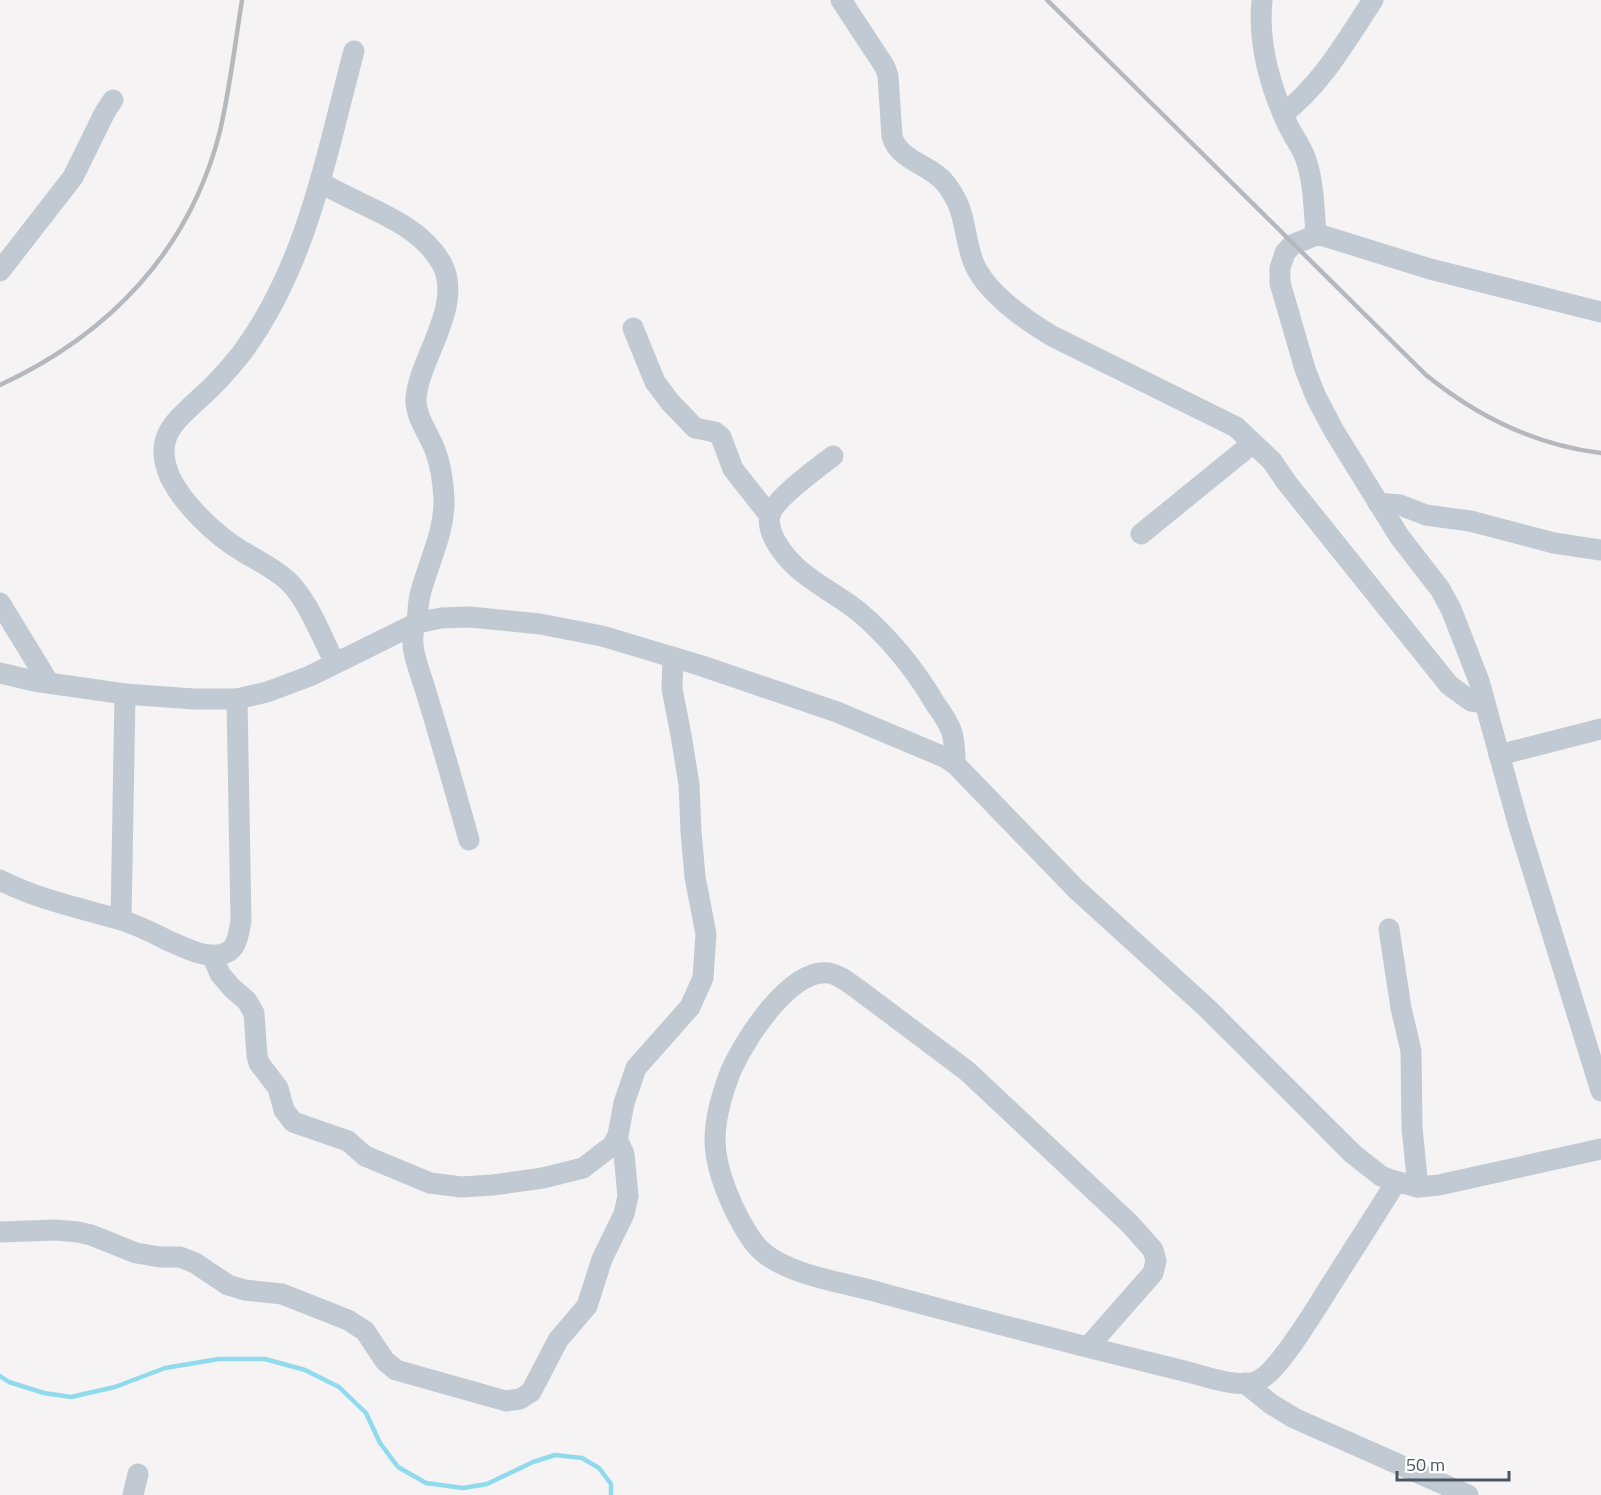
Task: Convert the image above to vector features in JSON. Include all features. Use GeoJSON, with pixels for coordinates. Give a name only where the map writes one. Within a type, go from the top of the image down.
{"type":"FeatureCollection","features":[{"type":"Feature","properties":{"kind":"street"},"geometry":{"type":"LineString","coordinates":[[841,0],[885,67],[888,76],[892,136],[895,144],[901,152],[942,178],[951,191],[962,213],[972,260],[1000,298],[1052,336],[1236,427],[1272,461],[1287,483],[1453,689],[1471,701],[1485,703]]}},
{"type":"Feature","properties":{"kind":"street"},"geometry":{"type":"LineString","coordinates":[[1262,0],[1260,29],[1263,51],[1283,114],[1308,166],[1316,235]]}},
{"type":"Feature","properties":{"kind":"street"},"geometry":{"type":"LineString","coordinates":[[1283,114],[1302,99],[1318,81],[1373,0]]}},
{"type":"Feature","properties":{"kind":"street"},"geometry":{"type":"LineString","coordinates":[[335,663],[290,582],[240,550],[193,510],[171,479],[164,448],[165,438],[173,424],[235,362],[276,299],[304,233],[320,182],[354,51]]}},
{"type":"Feature","properties":{"kind":"street"},"geometry":{"type":"LineString","coordinates":[[0,271],[73,177],[113,100]]}},
{"type":"Feature","properties":{"kind":"street"},"geometry":{"type":"LineString","coordinates":[[320,182],[352,201],[393,219],[414,233],[426,242],[435,254],[446,276],[447,287],[442,321],[416,399],[418,413],[436,451],[444,501],[443,519],[420,595],[413,645],[469,840]]}},
{"type":"Feature","properties":{"kind":"street"},"geometry":{"type":"LineString","coordinates":[[1601,312],[1430,269],[1358,248],[1340,240],[1316,235],[1292,244],[1280,267],[1280,283],[1305,369],[1316,397],[1378,503],[1446,599],[1474,666],[1522,834],[1601,1091]]}},
{"type":"Feature","properties":{"kind":"street"},"geometry":{"type":"LineString","coordinates":[[633,328],[655,381],[670,402],[695,428],[715,432],[721,437],[733,469],[770,516],[777,544],[794,566],[857,611],[898,650],[913,669],[952,733],[955,764]]}},
{"type":"Feature","properties":{"kind":"street"},"geometry":{"type":"LineString","coordinates":[[1141,534],[1253,442]]}},
{"type":"Feature","properties":{"kind":"street"},"geometry":{"type":"LineString","coordinates":[[770,516],[773,509],[793,488],[833,456]]}},
{"type":"Feature","properties":{"kind":"street"},"geometry":{"type":"LineString","coordinates":[[1378,503],[1400,505],[1426,515],[1470,521],[1554,543],[1601,550]]}},
{"type":"Feature","properties":{"kind":"street"},"geometry":{"type":"LineString","coordinates":[[0,603],[49,683]]}},
{"type":"Feature","properties":{"kind":"street"},"geometry":{"type":"LineString","coordinates":[[0,673],[125,694],[194,699],[237,699],[291,685],[417,623],[456,617],[513,621],[602,636],[674,657],[837,712],[944,757],[955,764],[1076,889],[1208,1009],[1353,1154],[1381,1176],[1418,1187],[1446,1185],[1601,1149]]}},
{"type":"Feature","properties":{"kind":"street"},"geometry":{"type":"LineString","coordinates":[[212,955],[220,974],[247,1001],[254,1013],[257,1056],[264,1070],[278,1088],[280,1100],[293,1122],[348,1141],[365,1156],[430,1183],[461,1187],[493,1185],[584,1168],[613,1146],[617,1139],[629,1085],[636,1068],[690,1008],[703,978],[706,933],[695,877],[689,784],[670,680],[674,657]]}},
{"type":"Feature","properties":{"kind":"street"},"geometry":{"type":"LineString","coordinates":[[121,920],[125,694]]}},
{"type":"Feature","properties":{"kind":"street"},"geometry":{"type":"LineString","coordinates":[[0,880],[85,911],[121,920],[191,950],[212,955],[229,952],[238,939],[241,921],[237,699]]}},
{"type":"Feature","properties":{"kind":"street"},"geometry":{"type":"LineString","coordinates":[[1499,755],[1601,729]]}},
{"type":"Feature","properties":{"kind":"street"},"geometry":{"type":"LineString","coordinates":[[1389,929],[1401,1008],[1411,1051],[1412,1128],[1418,1187]]}},
{"type":"Feature","properties":{"kind":"street"},"geometry":{"type":"LineString","coordinates":[[1088,1347],[1153,1273],[1155,1255],[1149,1245],[1130,1224],[967,1071],[843,978],[830,973],[818,974],[802,979],[788,990],[768,1012],[738,1054],[716,1121],[715,1139],[717,1161],[731,1201],[753,1241],[763,1253],[775,1261],[810,1275],[1088,1347],[1223,1381],[1253,1382],[1268,1374],[1292,1345],[1396,1182]]}},
{"type":"Feature","properties":{"kind":"street"},"geometry":{"type":"LineString","coordinates":[[0,1232],[55,1230],[78,1232],[136,1253],[160,1257],[180,1257],[195,1263],[228,1285],[245,1290],[282,1294],[348,1320],[365,1331],[385,1361],[396,1370],[506,1401],[520,1399],[531,1392],[558,1340],[587,1306],[602,1259],[624,1214],[628,1196],[624,1154],[617,1139]]}},
{"type":"Feature","properties":{"kind":"street"},"geometry":{"type":"LineString","coordinates":[[1245,1383],[1271,1404],[1294,1418],[1468,1495]]}},
{"type":"Feature","properties":{"kind":"street"},"geometry":{"type":"LineString","coordinates":[[133,1495],[138,1474]]}},
{"type":"Feature","properties":{"kind":"waterway"},"geometry":{"type":"LineString","coordinates":[[0,1376],[9,1382],[44,1393],[71,1397],[115,1387],[165,1368],[219,1359],[265,1359],[305,1370],[339,1387],[366,1413],[380,1443],[398,1467],[426,1483],[463,1488],[487,1484],[533,1462],[555,1455],[582,1458],[599,1468],[611,1484],[611,1495]]}},
{"type":"Feature","properties":{"kind":"railway"},"geometry":{"type":"LineString","coordinates":[[0,385],[77,341],[110,314],[140,284],[166,250],[188,214],[206,174],[220,131],[242,0]]}},
{"type":"Feature","properties":{"kind":"railway"},"geometry":{"type":"LineString","coordinates":[[1047,0],[1426,375],[1466,404],[1508,427],[1553,443],[1601,453]]}}]}
